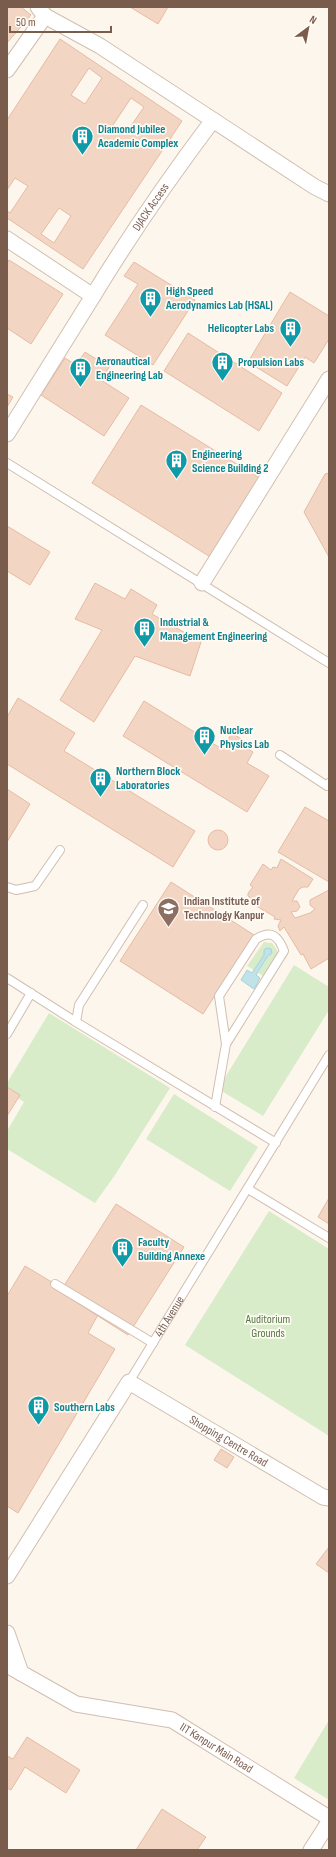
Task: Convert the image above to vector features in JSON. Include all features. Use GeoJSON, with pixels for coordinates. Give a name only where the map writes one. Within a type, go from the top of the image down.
{"type":"FeatureCollection","features":[{"type":"Feature","properties":{"kind":"street"},"geometry":{"type":"LineString","coordinates":[[7,70],[42,12],[100,46],[315,187],[329,194]]}},
{"type":"Feature","properties":{"kind":"street","name":"DJACK Access"},"geometry":{"type":"LineString","coordinates":[[7,434],[128,239],[154,200],[213,120]]}},
{"type":"Feature","properties":{"kind":"street"},"geometry":{"type":"LineString","coordinates":[[7,239],[93,296]]}},
{"type":"Feature","properties":{"kind":"street"},"geometry":{"type":"LineString","coordinates":[[202,583],[329,379]]}},
{"type":"Feature","properties":{"kind":"street","name":"Shopping Centre Road"},"geometry":{"type":"LineString","coordinates":[[129,1382],[323,1497],[329,1498]]}},
{"type":"Feature","properties":{"kind":"street","name":"4th Avenue"},"geometry":{"type":"LineString","coordinates":[[7,1576],[129,1382]]}},
{"type":"Feature","properties":{"kind":"street"},"geometry":{"type":"LineString","coordinates":[[7,1633],[14,1674]]}},
{"type":"Feature","properties":{"kind":"street","name":"IIT Kanpur Main Road"},"geometry":{"type":"LineString","coordinates":[[7,1665],[14,1674],[76,1704],[172,1720],[329,1818]]}},
{"type":"Feature","properties":{"kind":"street"},"geometry":{"type":"LineString","coordinates":[[312,1850],[329,1822]]}},
{"type":"Feature","properties":{"kind":"lane"},"geometry":{"type":"LineString","coordinates":[[7,463],[329,663]]}},
{"type":"Feature","properties":{"kind":"lane"},"geometry":{"type":"LineString","coordinates":[[280,755],[327,786],[329,783]]}},
{"type":"Feature","properties":{"kind":"lane"},"geometry":{"type":"LineString","coordinates":[[7,887],[16,890],[35,886],[60,850]]}},
{"type":"Feature","properties":{"kind":"lane"},"geometry":{"type":"LineString","coordinates":[[76,1022],[79,1005],[143,905]]}},
{"type":"Feature","properties":{"kind":"lane"},"geometry":{"type":"LineString","coordinates":[[215,1107],[226,1044],[219,996],[256,939],[264,934],[271,934],[280,940],[284,951],[226,1044]]}},
{"type":"Feature","properties":{"kind":"lane"},"geometry":{"type":"LineString","coordinates":[[8,981],[31,993],[76,1022],[276,1143]]}},
{"type":"Feature","properties":{"kind":"lane"},"geometry":{"type":"LineString","coordinates":[[7,1034],[31,993]]}},
{"type":"Feature","properties":{"kind":"lane","name":"4th Avenue"},"geometry":{"type":"LineString","coordinates":[[129,1382],[329,1055]]}},
{"type":"Feature","properties":{"kind":"lane"},"geometry":{"type":"LineString","coordinates":[[248,1189],[329,1238]]}},
{"type":"Feature","properties":{"kind":"lane"},"geometry":{"type":"LineString","coordinates":[[55,1284],[153,1343]]}},
{"type":"Feature","properties":{"kind":"green space"},"geometry":{"type":"Polygon","coordinates":[[[264,942],[272,943],[277,950],[277,954],[263,976],[258,973],[267,957],[270,956],[264,955],[254,970],[247,966],[264,942]]]}},
{"type":"Feature","properties":{"kind":"green space"},"geometry":{"type":"Polygon","coordinates":[[[294,965],[329,987],[329,1010],[263,1116],[218,1089],[294,965]]]}},
{"type":"Feature","properties":{"kind":"green space"},"geometry":{"type":"Polygon","coordinates":[[[49,1013],[170,1088],[115,1175],[95,1203],[7,1149],[7,1131],[24,1102],[7,1091],[7,1083],[49,1013]]]}},
{"type":"Feature","properties":{"kind":"green space"},"geometry":{"type":"Polygon","coordinates":[[[174,1094],[258,1147],[230,1191],[146,1139],[174,1094]]]}},
{"type":"Feature","properties":{"kind":"green space","name":"Auditorium Grounds"},"geometry":{"type":"Polygon","coordinates":[[[269,1211],[329,1249],[329,1436],[185,1345],[269,1211]]]}},
{"type":"Feature","properties":{"kind":"green space"},"geometry":{"type":"Polygon","coordinates":[[[329,1720],[329,1800],[294,1778],[329,1720]]]}},
{"type":"Feature","properties":{"kind":"water"},"geometry":{"type":"Polygon","coordinates":[[[267,948],[271,949],[272,953],[267,957],[256,975],[260,978],[254,989],[241,980],[247,970],[252,973],[264,955],[264,950],[267,948]]]}},
{"type":"Feature","properties":{"kind":"building"},"geometry":{"type":"Polygon","coordinates":[[[7,7],[21,7],[31,15],[7,43],[7,7]]]}},
{"type":"Feature","properties":{"kind":"building"},"geometry":{"type":"Polygon","coordinates":[[[130,7],[168,7],[158,24],[130,7]]]}},
{"type":"Feature","properties":{"kind":"building","name":"Diamond Jubilee Academic Complex"},"geometry":{"type":"Polygon","coordinates":[[[60,39],[182,121],[83,269],[7,218],[7,211],[10,213],[28,186],[15,178],[7,190],[7,120],[60,39]],[[89,68],[71,95],[85,104],[102,78],[89,68]],[[131,98],[113,125],[126,133],[144,107],[131,98]],[[59,208],[41,234],[54,243],[71,216],[59,208]]]}},
{"type":"Feature","properties":{"kind":"building"},"geometry":{"type":"Polygon","coordinates":[[[9,260],[63,294],[31,344],[7,328],[7,264],[9,260]]]}},
{"type":"Feature","properties":{"kind":"building","name":"High Speed Aerodynamics Lab (HSAL)"},"geometry":{"type":"Polygon","coordinates":[[[134,262],[195,300],[153,365],[105,335],[138,284],[124,276],[134,262]]]}},
{"type":"Feature","properties":{"kind":"building","name":"Helicopter Labs"},"geometry":{"type":"Polygon","coordinates":[[[290,292],[329,316],[329,339],[314,363],[305,357],[287,386],[248,362],[290,292]]]}},
{"type":"Feature","properties":{"kind":"building","name":"Propulsion Labs"},"geometry":{"type":"Polygon","coordinates":[[[188,333],[282,393],[259,431],[164,371],[188,333]]]}},
{"type":"Feature","properties":{"kind":"building","name":"Aeronautical Engineering Lab"},"geometry":{"type":"Polygon","coordinates":[[[85,352],[96,359],[98,356],[111,364],[101,380],[129,398],[104,436],[41,395],[65,358],[76,365],[85,352]]]}},
{"type":"Feature","properties":{"kind":"building"},"geometry":{"type":"Polygon","coordinates":[[[7,394],[13,397],[7,407],[7,394]]]}},
{"type":"Feature","properties":{"kind":"building","name":"Engineering Science Building 2"},"geometry":{"type":"Polygon","coordinates":[[[141,405],[261,479],[212,558],[92,483],[141,405]]]}},
{"type":"Feature","properties":{"kind":"building"},"geometry":{"type":"Polygon","coordinates":[[[329,473],[329,557],[304,512],[325,474],[329,473]]]}},
{"type":"Feature","properties":{"kind":"building"},"geometry":{"type":"Polygon","coordinates":[[[7,526],[50,552],[30,585],[7,571],[7,526]]]}},
{"type":"Feature","properties":{"kind":"building","name":"Industrial & Management Engineering"},"geometry":{"type":"Polygon","coordinates":[[[95,583],[125,599],[131,589],[157,605],[152,614],[201,642],[190,676],[135,656],[94,722],[60,700],[102,630],[75,619],[95,583]]]}},
{"type":"Feature","properties":{"kind":"building","name":"Northern Block Laboratories"},"geometry":{"type":"Polygon","coordinates":[[[18,698],[75,733],[64,751],[195,831],[173,867],[7,764],[7,717],[18,698]]]}},
{"type":"Feature","properties":{"kind":"building","name":"Nuclear Physics Lab"},"geometry":{"type":"Polygon","coordinates":[[[144,701],[222,749],[232,733],[246,742],[243,746],[253,752],[247,763],[269,776],[247,812],[123,736],[144,701]]]}},
{"type":"Feature","properties":{"kind":"building"},"geometry":{"type":"Polygon","coordinates":[[[7,789],[30,804],[7,842],[7,789]]]}},
{"type":"Feature","properties":{"kind":"building"},"geometry":{"type":"Polygon","coordinates":[[[305,807],[329,821],[329,882],[278,852],[305,807]]]}},
{"type":"Feature","properties":{"kind":"building"},"geometry":{"type":"Polygon","coordinates":[[[218,830],[225,833],[228,840],[225,847],[218,850],[211,847],[208,840],[211,833],[218,830]]]}},
{"type":"Feature","properties":{"kind":"building"},"geometry":{"type":"Polygon","coordinates":[[[281,859],[313,879],[308,887],[299,889],[292,901],[297,901],[300,907],[297,911],[291,912],[295,918],[310,913],[315,909],[310,905],[310,900],[329,890],[329,958],[311,969],[303,954],[301,955],[284,927],[280,931],[278,926],[281,920],[274,919],[275,917],[253,904],[254,901],[248,896],[248,893],[253,887],[250,885],[263,864],[271,870],[273,867],[277,868],[281,859]]]}},
{"type":"Feature","properties":{"kind":"building"},"geometry":{"type":"Polygon","coordinates":[[[171,882],[254,935],[203,1014],[120,961],[171,882]]]}},
{"type":"Feature","properties":{"kind":"building"},"geometry":{"type":"Polygon","coordinates":[[[7,1087],[20,1095],[7,1116],[7,1087]]]}},
{"type":"Feature","properties":{"kind":"building"},"geometry":{"type":"Polygon","coordinates":[[[329,1198],[329,1224],[318,1217],[329,1198]]]}},
{"type":"Feature","properties":{"kind":"building","name":"Faculty Building Annexe"},"geometry":{"type":"Polygon","coordinates":[[[116,1204],[184,1247],[128,1335],[60,1292],[116,1204]]]}},
{"type":"Feature","properties":{"kind":"building","name":"Southern Labs"},"geometry":{"type":"Polygon","coordinates":[[[25,1266],[100,1311],[88,1333],[115,1349],[18,1513],[7,1506],[7,1296],[25,1266]]]}},
{"type":"Feature","properties":{"kind":"building"},"geometry":{"type":"Polygon","coordinates":[[[221,1449],[234,1457],[227,1468],[214,1460],[221,1449]]]}},
{"type":"Feature","properties":{"kind":"building"},"geometry":{"type":"Polygon","coordinates":[[[329,1547],[329,1573],[316,1564],[329,1547]]]}},
{"type":"Feature","properties":{"kind":"building"},"geometry":{"type":"Polygon","coordinates":[[[27,1737],[80,1770],[66,1793],[25,1767],[11,1790],[7,1788],[7,1756],[13,1759],[27,1737]]]}},
{"type":"Feature","properties":{"kind":"building"},"geometry":{"type":"Polygon","coordinates":[[[162,1809],[206,1837],[197,1850],[136,1850],[162,1809]]]}},
{"type":"Feature","properties":{"kind":"place","name":"Diamond Jubilee Academic Complex"},"geometry":{"type":"Point","coordinates":[83,156]}},
{"type":"Feature","properties":{"kind":"place","name":"High Speed Aerodynamics Lab (HSAL)"},"geometry":{"type":"Point","coordinates":[150,318]}},
{"type":"Feature","properties":{"kind":"place","name":"Helicopter Labs"},"geometry":{"type":"Point","coordinates":[290,348]}},
{"type":"Feature","properties":{"kind":"place","name":"Propulsion Labs"},"geometry":{"type":"Point","coordinates":[223,382]}},
{"type":"Feature","properties":{"kind":"place","name":"Aeronautical Engineering Lab"},"geometry":{"type":"Point","coordinates":[80,388]}},
{"type":"Feature","properties":{"kind":"place","name":"Engineering Science Building 2"},"geometry":{"type":"Point","coordinates":[176,480]}},
{"type":"Feature","properties":{"kind":"place","name":"Industrial & Management Engineering"},"geometry":{"type":"Point","coordinates":[145,648]}},
{"type":"Feature","properties":{"kind":"place","name":"Nuclear Physics Lab"},"geometry":{"type":"Point","coordinates":[204,756]}},
{"type":"Feature","properties":{"kind":"place","name":"Northern Block Laboratories"},"geometry":{"type":"Point","coordinates":[101,798]}},
{"type":"Feature","properties":{"kind":"place","name":"Indian Institute of Technology Kanpur"},"geometry":{"type":"Point","coordinates":[168,928]}},
{"type":"Feature","properties":{"kind":"place","name":"Faculty Building Annexe"},"geometry":{"type":"Point","coordinates":[122,1268]}},
{"type":"Feature","properties":{"kind":"place","name":"Southern Labs"},"geometry":{"type":"Point","coordinates":[38,1426]}}]}
